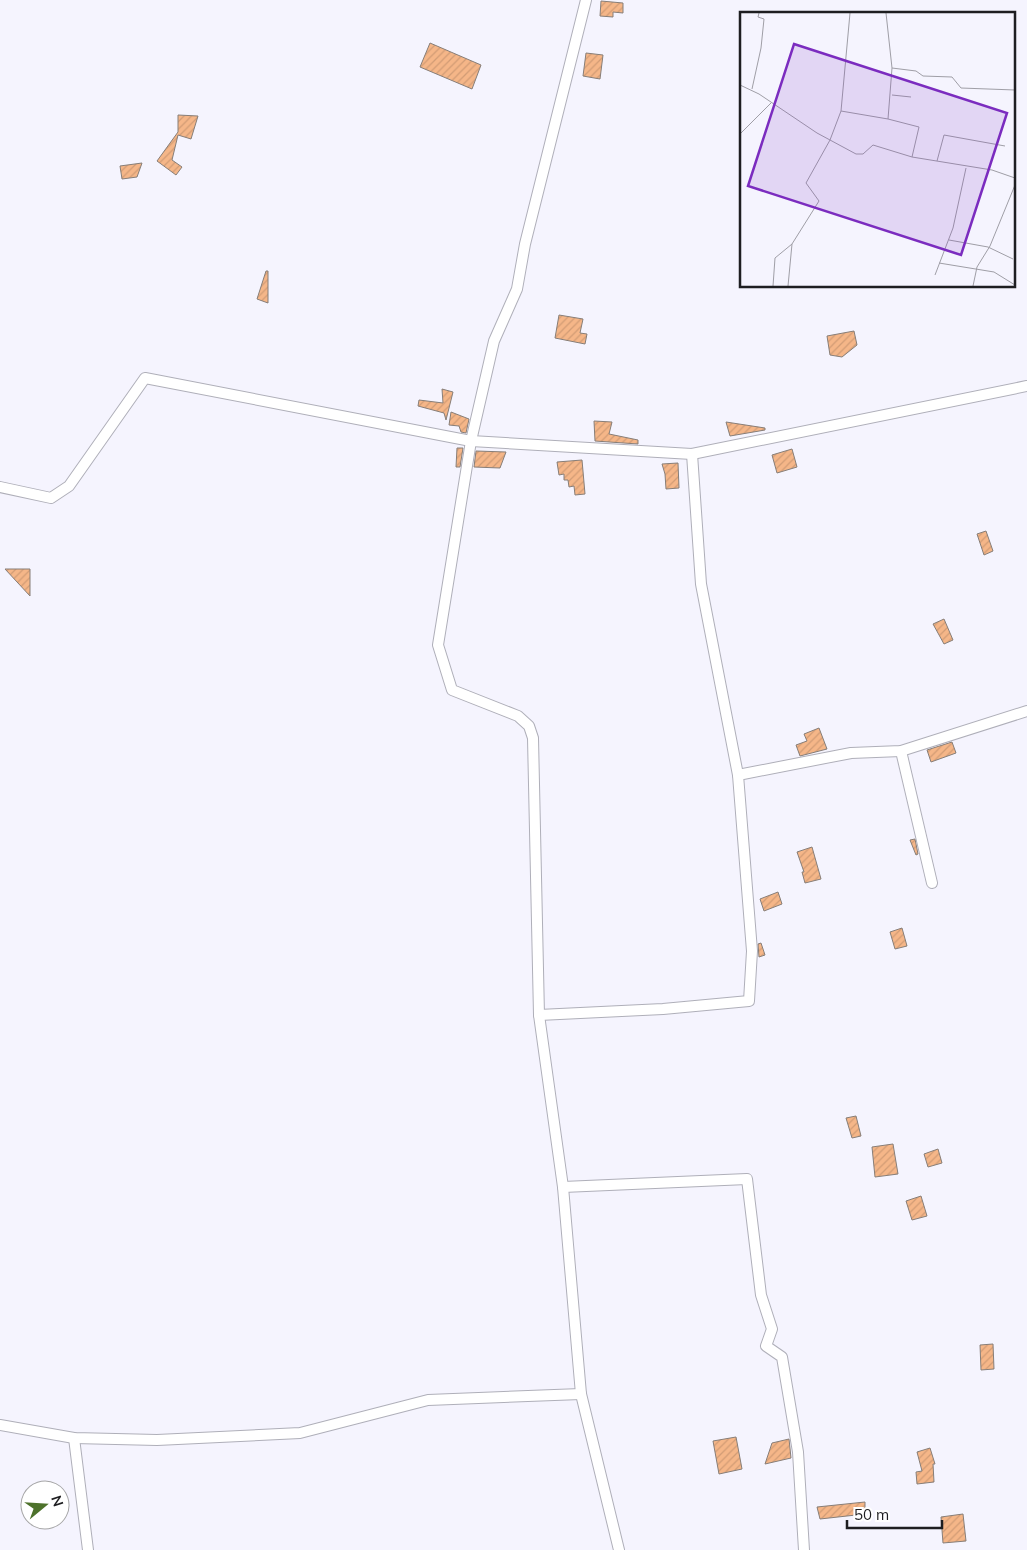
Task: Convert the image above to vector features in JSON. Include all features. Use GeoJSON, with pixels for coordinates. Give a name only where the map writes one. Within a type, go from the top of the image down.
{"type":"FeatureCollection","features":[{"type":"Feature","properties":{"kind":"street"},"geometry":{"type":"LineString","coordinates":[[586,0],[525,244],[517,289],[494,341],[471,441],[438,645],[452,690],[518,716],[529,726],[533,738],[539,1015],[563,1187],[581,1394],[619,1550]]}},
{"type":"Feature","properties":{"kind":"street"},"geometry":{"type":"LineString","coordinates":[[0,487],[51,498],[69,486],[145,378],[471,441],[692,454],[1027,386]]}},
{"type":"Feature","properties":{"kind":"street"},"geometry":{"type":"LineString","coordinates":[[539,1015],[663,1009],[749,1001],[752,951],[738,775],[701,584],[692,454]]}},
{"type":"Feature","properties":{"kind":"street"},"geometry":{"type":"LineString","coordinates":[[738,775],[851,753],[901,751],[1027,711]]}},
{"type":"Feature","properties":{"kind":"street"},"geometry":{"type":"LineString","coordinates":[[901,751],[932,882]]}},
{"type":"Feature","properties":{"kind":"street"},"geometry":{"type":"LineString","coordinates":[[563,1187],[747,1179],[761,1296],[772,1328],[766,1346],[782,1357],[798,1452],[804,1550]]}},
{"type":"Feature","properties":{"kind":"street"},"geometry":{"type":"LineString","coordinates":[[0,1425],[74,1438],[157,1440],[300,1432],[428,1400],[581,1394]]}},
{"type":"Feature","properties":{"kind":"street"},"geometry":{"type":"LineString","coordinates":[[74,1438],[88,1550]]}},
{"type":"Feature","properties":{"kind":"building"},"geometry":{"type":"Polygon","coordinates":[[[601,1],[623,3],[623,13],[613,12],[613,17],[600,16],[601,1]]]}},
{"type":"Feature","properties":{"kind":"building"},"geometry":{"type":"Polygon","coordinates":[[[430,43],[481,65],[472,89],[420,67],[430,43]]]}},
{"type":"Feature","properties":{"kind":"building"},"geometry":{"type":"Polygon","coordinates":[[[586,53],[603,55],[600,79],[583,76],[586,53]]]}},
{"type":"Feature","properties":{"kind":"building"},"geometry":{"type":"Polygon","coordinates":[[[178,115],[198,116],[191,139],[178,135],[172,160],[182,167],[176,175],[157,161],[178,132],[178,115]]]}},
{"type":"Feature","properties":{"kind":"building"},"geometry":{"type":"Polygon","coordinates":[[[142,163],[137,177],[122,179],[120,166],[142,163]]]}},
{"type":"Feature","properties":{"kind":"building"},"geometry":{"type":"Polygon","coordinates":[[[266,271],[268,271],[268,303],[257,299],[266,271]]]}},
{"type":"Feature","properties":{"kind":"building"},"geometry":{"type":"Polygon","coordinates":[[[559,315],[583,319],[580,333],[587,334],[585,344],[555,338],[559,315]]]}},
{"type":"Feature","properties":{"kind":"building"},"geometry":{"type":"Polygon","coordinates":[[[854,331],[857,345],[842,357],[830,355],[827,336],[854,331]]]}},
{"type":"Feature","properties":{"kind":"building"},"geometry":{"type":"Polygon","coordinates":[[[442,389],[453,392],[446,420],[444,413],[418,406],[419,400],[443,403],[442,389]]]}},
{"type":"Feature","properties":{"kind":"building"},"geometry":{"type":"Polygon","coordinates":[[[451,412],[469,419],[466,433],[461,432],[459,426],[449,425],[451,412]]]}},
{"type":"Feature","properties":{"kind":"building"},"geometry":{"type":"Polygon","coordinates":[[[594,421],[612,422],[609,434],[638,440],[638,444],[595,441],[594,421]]]}},
{"type":"Feature","properties":{"kind":"building"},"geometry":{"type":"Polygon","coordinates":[[[726,422],[765,428],[765,430],[730,436],[726,422]]]}},
{"type":"Feature","properties":{"kind":"building"},"geometry":{"type":"Polygon","coordinates":[[[457,448],[463,448],[460,467],[456,467],[457,448]]]}},
{"type":"Feature","properties":{"kind":"building"},"geometry":{"type":"Polygon","coordinates":[[[792,449],[797,467],[777,473],[772,455],[792,449]]]}},
{"type":"Feature","properties":{"kind":"building"},"geometry":{"type":"Polygon","coordinates":[[[476,451],[506,452],[500,468],[474,467],[476,451]]]}},
{"type":"Feature","properties":{"kind":"building"},"geometry":{"type":"Polygon","coordinates":[[[582,460],[585,494],[575,495],[574,486],[569,487],[568,480],[564,480],[564,474],[559,475],[557,462],[582,460]]]}},
{"type":"Feature","properties":{"kind":"building"},"geometry":{"type":"Polygon","coordinates":[[[678,463],[679,488],[666,489],[662,464],[678,463]]]}},
{"type":"Feature","properties":{"kind":"building"},"geometry":{"type":"Polygon","coordinates":[[[986,531],[993,551],[984,555],[977,534],[986,531]]]}},
{"type":"Feature","properties":{"kind":"building"},"geometry":{"type":"Polygon","coordinates":[[[5,569],[30,569],[30,596],[5,569]]]}},
{"type":"Feature","properties":{"kind":"building"},"geometry":{"type":"Polygon","coordinates":[[[944,619],[953,640],[944,644],[933,624],[944,619]]]}},
{"type":"Feature","properties":{"kind":"building"},"geometry":{"type":"Polygon","coordinates":[[[819,728],[827,749],[800,756],[796,745],[807,741],[804,734],[819,728]]]}},
{"type":"Feature","properties":{"kind":"building"},"geometry":{"type":"Polygon","coordinates":[[[952,742],[956,753],[931,762],[927,750],[952,742]]]}},
{"type":"Feature","properties":{"kind":"building"},"geometry":{"type":"Polygon","coordinates":[[[915,839],[918,854],[916,855],[910,840],[915,839]]]}},
{"type":"Feature","properties":{"kind":"building"},"geometry":{"type":"Polygon","coordinates":[[[812,847],[821,879],[805,883],[802,872],[804,872],[797,852],[812,847]]]}},
{"type":"Feature","properties":{"kind":"building"},"geometry":{"type":"Polygon","coordinates":[[[778,892],[782,904],[764,911],[760,899],[778,892]]]}},
{"type":"Feature","properties":{"kind":"building"},"geometry":{"type":"Polygon","coordinates":[[[902,928],[907,946],[895,949],[890,932],[902,928]]]}},
{"type":"Feature","properties":{"kind":"building"},"geometry":{"type":"Polygon","coordinates":[[[761,943],[765,955],[759,957],[758,944],[761,943]]]}},
{"type":"Feature","properties":{"kind":"building"},"geometry":{"type":"Polygon","coordinates":[[[856,1116],[861,1136],[852,1138],[846,1118],[856,1116]]]}},
{"type":"Feature","properties":{"kind":"building"},"geometry":{"type":"Polygon","coordinates":[[[893,1144],[898,1174],[875,1177],[872,1147],[893,1144]]]}},
{"type":"Feature","properties":{"kind":"building"},"geometry":{"type":"Polygon","coordinates":[[[938,1149],[942,1163],[928,1167],[924,1154],[938,1149]]]}},
{"type":"Feature","properties":{"kind":"building"},"geometry":{"type":"Polygon","coordinates":[[[921,1196],[927,1216],[912,1220],[906,1201],[921,1196]]]}},
{"type":"Feature","properties":{"kind":"building"},"geometry":{"type":"Polygon","coordinates":[[[993,1344],[994,1369],[981,1370],[980,1345],[993,1344]]]}},
{"type":"Feature","properties":{"kind":"building"},"geometry":{"type":"Polygon","coordinates":[[[736,1437],[742,1469],[719,1474],[713,1441],[736,1437]]]}},
{"type":"Feature","properties":{"kind":"building"},"geometry":{"type":"Polygon","coordinates":[[[789,1439],[791,1458],[765,1464],[772,1443],[789,1439]]]}},
{"type":"Feature","properties":{"kind":"building"},"geometry":{"type":"Polygon","coordinates":[[[930,1448],[935,1464],[933,1464],[934,1482],[917,1484],[916,1472],[922,1471],[917,1452],[930,1448]]]}},
{"type":"Feature","properties":{"kind":"building"},"geometry":{"type":"Polygon","coordinates":[[[865,1502],[865,1514],[820,1519],[817,1507],[865,1502]]]}},
{"type":"Feature","properties":{"kind":"building"},"geometry":{"type":"Polygon","coordinates":[[[963,1514],[966,1541],[943,1543],[941,1517],[963,1514]]]}}]}
